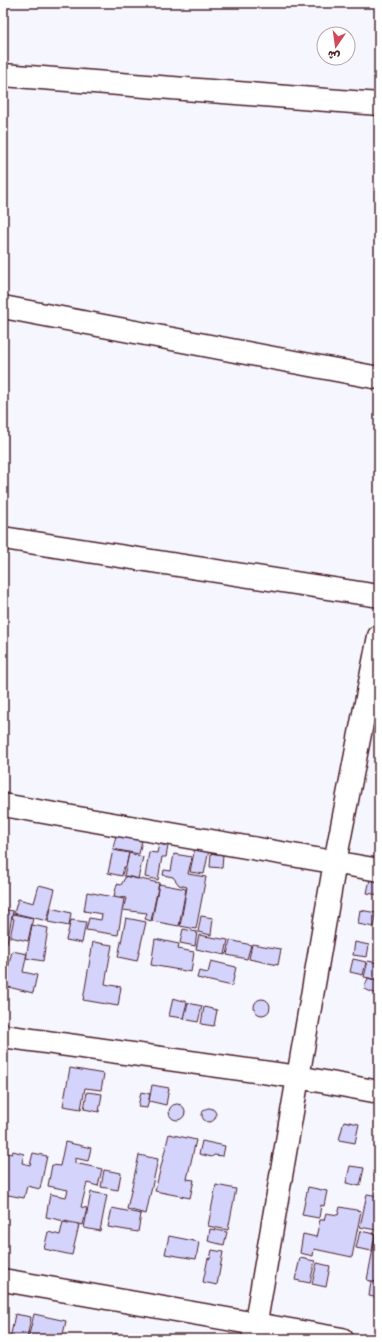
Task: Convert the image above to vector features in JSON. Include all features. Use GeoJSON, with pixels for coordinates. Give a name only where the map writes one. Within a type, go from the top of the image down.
{"type":"FeatureCollection","features":[{"type":"Feature","properties":{"kind":"street"},"geometry":{"type":"LineString","coordinates":[[3,76],[379,104]]}},
{"type":"Feature","properties":{"kind":"street"},"geometry":{"type":"LineString","coordinates":[[3,307],[379,378]]}},
{"type":"Feature","properties":{"kind":"street"},"geometry":{"type":"LineString","coordinates":[[3,538],[379,596]]}},
{"type":"Feature","properties":{"kind":"street"},"geometry":{"type":"LineString","coordinates":[[254,1331],[335,862],[379,636]]}},
{"type":"Feature","properties":{"kind":"street"},"geometry":{"type":"LineString","coordinates":[[3,805],[379,870]]}},
{"type":"Feature","properties":{"kind":"street"},"geometry":{"type":"LineString","coordinates":[[3,1036],[298,1077],[379,1092]]}},
{"type":"Feature","properties":{"kind":"street"},"geometry":{"type":"LineString","coordinates":[[3,1280],[254,1331],[342,1339]]}},
{"type":"Feature","properties":{"kind":"building"},"geometry":{"type":"Polygon","coordinates":[[[116,835],[142,840],[139,854],[113,849],[116,835]]]}},
{"type":"Feature","properties":{"kind":"building"},"geometry":{"type":"Polygon","coordinates":[[[159,844],[168,846],[166,857],[162,857],[158,880],[145,877],[149,852],[157,853],[159,844]]]}},
{"type":"Feature","properties":{"kind":"building"},"geometry":{"type":"Polygon","coordinates":[[[195,847],[209,850],[204,874],[190,872],[195,847]]]}},
{"type":"Feature","properties":{"kind":"building"},"geometry":{"type":"Polygon","coordinates":[[[113,850],[129,853],[126,867],[124,867],[122,876],[108,873],[113,850]]]}},
{"type":"Feature","properties":{"kind":"building"},"geometry":{"type":"Polygon","coordinates":[[[129,853],[143,857],[138,879],[124,876],[129,853]]]}},
{"type":"Feature","properties":{"kind":"building"},"geometry":{"type":"Polygon","coordinates":[[[211,853],[223,855],[222,868],[210,867],[211,853]]]}},
{"type":"Feature","properties":{"kind":"building"},"geometry":{"type":"Polygon","coordinates":[[[174,854],[192,857],[188,874],[206,877],[196,929],[180,926],[187,887],[179,885],[173,877],[163,875],[164,870],[171,871],[174,854]]]}},
{"type":"Feature","properties":{"kind":"building"},"geometry":{"type":"Polygon","coordinates":[[[126,876],[159,883],[151,921],[145,919],[147,913],[123,910],[126,898],[114,896],[117,884],[121,885],[126,876]]]}},
{"type":"Feature","properties":{"kind":"building"},"geometry":{"type":"Polygon","coordinates":[[[370,879],[379,881],[379,895],[367,893],[370,879]]]}},
{"type":"Feature","properties":{"kind":"building"},"geometry":{"type":"Polygon","coordinates":[[[159,884],[186,889],[179,926],[152,921],[159,884]]]}},
{"type":"Feature","properties":{"kind":"building"},"geometry":{"type":"Polygon","coordinates":[[[39,885],[55,889],[47,921],[14,913],[18,899],[34,903],[39,885]]]}},
{"type":"Feature","properties":{"kind":"building"},"geometry":{"type":"Polygon","coordinates":[[[87,892],[124,899],[118,935],[86,930],[89,918],[101,920],[102,914],[84,911],[87,892]]]}},
{"type":"Feature","properties":{"kind":"building"},"geometry":{"type":"Polygon","coordinates":[[[51,908],[71,913],[69,926],[48,922],[51,908]]]}},
{"type":"Feature","properties":{"kind":"building"},"geometry":{"type":"Polygon","coordinates":[[[3,909],[13,911],[7,943],[3,943],[3,909]]]}},
{"type":"Feature","properties":{"kind":"building"},"geometry":{"type":"Polygon","coordinates":[[[360,910],[377,913],[374,927],[358,924],[360,910]]]}},
{"type":"Feature","properties":{"kind":"building"},"geometry":{"type":"Polygon","coordinates":[[[13,914],[33,918],[28,941],[10,937],[14,919],[12,918],[13,914]]]}},
{"type":"Feature","properties":{"kind":"building"},"geometry":{"type":"Polygon","coordinates":[[[201,916],[213,918],[211,935],[198,932],[201,916]]]}},
{"type":"Feature","properties":{"kind":"building"},"geometry":{"type":"Polygon","coordinates":[[[126,918],[146,922],[137,961],[118,957],[126,918]]]}},
{"type":"Feature","properties":{"kind":"building"},"geometry":{"type":"Polygon","coordinates":[[[71,920],[86,922],[82,943],[66,940],[71,920]]]}},
{"type":"Feature","properties":{"kind":"building"},"geometry":{"type":"Polygon","coordinates":[[[32,925],[48,928],[43,961],[26,958],[32,925]]]}},
{"type":"Feature","properties":{"kind":"building"},"geometry":{"type":"Polygon","coordinates":[[[183,929],[197,932],[195,946],[180,943],[183,929]]]}},
{"type":"Feature","properties":{"kind":"building"},"geometry":{"type":"Polygon","coordinates":[[[199,935],[228,940],[225,955],[196,949],[199,935]]]}},
{"type":"Feature","properties":{"kind":"building"},"geometry":{"type":"Polygon","coordinates":[[[155,939],[179,944],[178,949],[194,952],[191,972],[151,965],[155,939]]]}},
{"type":"Feature","properties":{"kind":"building"},"geometry":{"type":"Polygon","coordinates":[[[230,940],[251,945],[247,959],[227,955],[230,940]]]}},
{"type":"Feature","properties":{"kind":"building"},"geometry":{"type":"Polygon","coordinates":[[[93,942],[112,945],[105,984],[121,987],[118,1006],[83,1000],[93,942]]]}},
{"type":"Feature","properties":{"kind":"building"},"geometry":{"type":"Polygon","coordinates":[[[355,942],[369,945],[367,957],[353,955],[355,942]]]}},
{"type":"Feature","properties":{"kind":"building"},"geometry":{"type":"Polygon","coordinates":[[[252,944],[281,949],[278,965],[249,959],[252,944]]]}},
{"type":"Feature","properties":{"kind":"building"},"geometry":{"type":"Polygon","coordinates":[[[12,951],[27,954],[23,972],[37,975],[33,993],[4,986],[12,951]]]}},
{"type":"Feature","properties":{"kind":"building"},"geometry":{"type":"Polygon","coordinates":[[[353,959],[366,962],[363,975],[350,972],[353,959]]]}},
{"type":"Feature","properties":{"kind":"building"},"geometry":{"type":"Polygon","coordinates":[[[211,961],[236,967],[232,986],[197,978],[199,971],[208,973],[211,961]]]}},
{"type":"Feature","properties":{"kind":"building"},"geometry":{"type":"Polygon","coordinates":[[[368,961],[379,963],[379,980],[364,977],[368,961]]]}},
{"type":"Feature","properties":{"kind":"building"},"geometry":{"type":"Polygon","coordinates":[[[368,978],[379,982],[377,994],[364,989],[368,978]]]}},
{"type":"Feature","properties":{"kind":"building"},"geometry":{"type":"Polygon","coordinates":[[[173,998],[187,1002],[183,1018],[169,1016],[173,998]]]}},
{"type":"Feature","properties":{"kind":"building"},"geometry":{"type":"Polygon","coordinates":[[[259,999],[265,999],[270,1004],[268,1013],[265,1015],[259,1015],[254,1010],[254,1004],[259,999]]]}},
{"type":"Feature","properties":{"kind":"building"},"geometry":{"type":"Polygon","coordinates":[[[188,1003],[202,1006],[198,1022],[184,1019],[188,1003]]]}},
{"type":"Feature","properties":{"kind":"building"},"geometry":{"type":"Polygon","coordinates":[[[204,1007],[217,1010],[214,1026],[201,1024],[204,1007]]]}},
{"type":"Feature","properties":{"kind":"building"},"geometry":{"type":"Polygon","coordinates":[[[70,1068],[104,1074],[101,1090],[85,1088],[81,1109],[63,1106],[70,1068]]]}},
{"type":"Feature","properties":{"kind":"building"},"geometry":{"type":"Polygon","coordinates":[[[152,1085],[169,1088],[166,1105],[149,1101],[152,1085]]]}},
{"type":"Feature","properties":{"kind":"building"},"geometry":{"type":"Polygon","coordinates":[[[87,1092],[102,1094],[99,1112],[84,1109],[87,1092]]]}},
{"type":"Feature","properties":{"kind":"building"},"geometry":{"type":"Polygon","coordinates":[[[141,1092],[150,1094],[147,1108],[138,1107],[141,1092]]]}},
{"type":"Feature","properties":{"kind":"building"},"geometry":{"type":"Polygon","coordinates":[[[177,1104],[184,1109],[185,1112],[180,1119],[177,1120],[170,1115],[169,1112],[174,1105],[177,1104]]]}},
{"type":"Feature","properties":{"kind":"building"},"geometry":{"type":"Polygon","coordinates":[[[209,1108],[214,1110],[216,1115],[214,1120],[209,1122],[204,1120],[202,1115],[204,1110],[209,1108]]]}},
{"type":"Feature","properties":{"kind":"building"},"geometry":{"type":"Polygon","coordinates":[[[344,1121],[359,1124],[355,1143],[339,1140],[344,1121]]]}},
{"type":"Feature","properties":{"kind":"building"},"geometry":{"type":"Polygon","coordinates":[[[169,1134],[196,1140],[187,1179],[194,1180],[190,1198],[155,1191],[169,1134]]]}},
{"type":"Feature","properties":{"kind":"building"},"geometry":{"type":"Polygon","coordinates":[[[202,1141],[225,1146],[223,1156],[214,1155],[212,1157],[199,1154],[202,1141]]]}},
{"type":"Feature","properties":{"kind":"building"},"geometry":{"type":"Polygon","coordinates":[[[65,1142],[91,1148],[88,1161],[75,1158],[75,1163],[102,1169],[98,1186],[87,1183],[81,1207],[87,1208],[83,1225],[46,1217],[50,1194],[66,1197],[68,1190],[48,1186],[52,1165],[60,1166],[65,1142]]]}},
{"type":"Feature","properties":{"kind":"building"},"geometry":{"type":"Polygon","coordinates":[[[13,1151],[24,1154],[22,1163],[30,1165],[33,1153],[47,1156],[40,1189],[27,1186],[24,1198],[3,1194],[3,1152],[12,1154],[13,1151]]]}},
{"type":"Feature","properties":{"kind":"building"},"geometry":{"type":"Polygon","coordinates":[[[139,1155],[158,1159],[146,1214],[127,1209],[139,1155]]]}},
{"type":"Feature","properties":{"kind":"building"},"geometry":{"type":"Polygon","coordinates":[[[350,1166],[364,1168],[360,1186],[346,1183],[350,1166]]]}},
{"type":"Feature","properties":{"kind":"building"},"geometry":{"type":"Polygon","coordinates":[[[104,1170],[121,1173],[118,1190],[101,1187],[104,1170]]]}},
{"type":"Feature","properties":{"kind":"building"},"geometry":{"type":"Polygon","coordinates":[[[216,1185],[236,1189],[228,1230],[208,1226],[216,1185]]]}},
{"type":"Feature","properties":{"kind":"building"},"geometry":{"type":"Polygon","coordinates":[[[308,1187],[327,1191],[324,1206],[321,1205],[319,1218],[302,1215],[308,1187]]]}},
{"type":"Feature","properties":{"kind":"building"},"geometry":{"type":"Polygon","coordinates":[[[91,1192],[107,1195],[100,1231],[84,1228],[91,1192]]]}},
{"type":"Feature","properties":{"kind":"building"},"geometry":{"type":"Polygon","coordinates":[[[367,1194],[379,1196],[379,1215],[376,1230],[360,1227],[367,1194]]]}},
{"type":"Feature","properties":{"kind":"building"},"geometry":{"type":"Polygon","coordinates":[[[340,1207],[361,1211],[352,1257],[314,1249],[313,1256],[300,1253],[303,1234],[316,1237],[320,1220],[324,1220],[326,1213],[338,1215],[340,1207]]]}},
{"type":"Feature","properties":{"kind":"building"},"geometry":{"type":"Polygon","coordinates":[[[112,1208],[141,1214],[138,1232],[108,1227],[112,1208]]]}},
{"type":"Feature","properties":{"kind":"building"},"geometry":{"type":"Polygon","coordinates":[[[379,1218],[379,1283],[367,1280],[379,1218]]]}},
{"type":"Feature","properties":{"kind":"building"},"geometry":{"type":"Polygon","coordinates":[[[63,1222],[79,1225],[72,1255],[44,1249],[48,1232],[60,1235],[63,1222]]]}},
{"type":"Feature","properties":{"kind":"building"},"geometry":{"type":"Polygon","coordinates":[[[210,1229],[227,1232],[224,1245],[208,1241],[210,1229]]]}},
{"type":"Feature","properties":{"kind":"building"},"geometry":{"type":"Polygon","coordinates":[[[360,1231],[375,1234],[372,1251],[356,1248],[360,1231]]]}},
{"type":"Feature","properties":{"kind":"building"},"geometry":{"type":"Polygon","coordinates":[[[169,1236],[199,1242],[196,1259],[165,1254],[169,1236]]]}},
{"type":"Feature","properties":{"kind":"building"},"geometry":{"type":"Polygon","coordinates":[[[212,1250],[223,1252],[217,1285],[203,1282],[208,1258],[210,1259],[212,1250]]]}},
{"type":"Feature","properties":{"kind":"building"},"geometry":{"type":"Polygon","coordinates":[[[300,1258],[315,1261],[310,1283],[295,1280],[300,1258]]]}},
{"type":"Feature","properties":{"kind":"building"},"geometry":{"type":"Polygon","coordinates":[[[317,1263],[330,1266],[326,1287],[312,1284],[317,1263]]]}},
{"type":"Feature","properties":{"kind":"building"},"geometry":{"type":"Polygon","coordinates":[[[371,1281],[379,1283],[379,1298],[369,1296],[371,1281]]]}},
{"type":"Feature","properties":{"kind":"building"},"geometry":{"type":"Polygon","coordinates":[[[15,1314],[31,1317],[27,1339],[10,1339],[15,1314]]]}},
{"type":"Feature","properties":{"kind":"building"},"geometry":{"type":"Polygon","coordinates":[[[34,1314],[66,1321],[62,1339],[28,1339],[34,1314]]]}},
{"type":"Feature","properties":{"kind":"building"},"geometry":{"type":"Polygon","coordinates":[[[115,1333],[142,1339],[114,1339],[115,1333]]]}}]}
